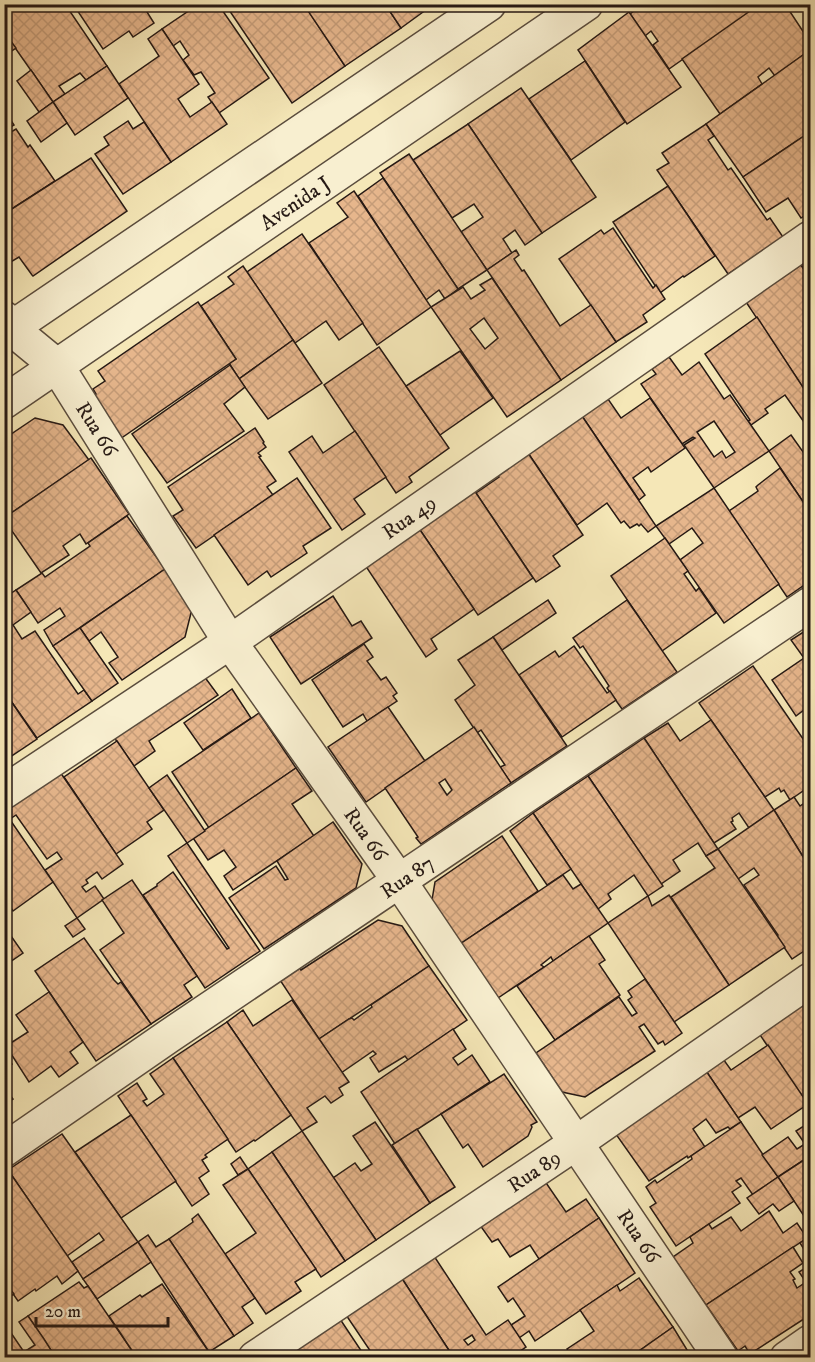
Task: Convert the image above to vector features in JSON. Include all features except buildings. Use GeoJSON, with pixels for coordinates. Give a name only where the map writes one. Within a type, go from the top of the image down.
{"type":"FeatureCollection","features":[{"type":"Feature","properties":{"kind":"street"},"geometry":{"type":"LineString","coordinates":[[7,327],[489,4]]}},
{"type":"Feature","properties":{"kind":"street","name":"Avenida J"},"geometry":{"type":"LineString","coordinates":[[4,402],[586,4]]}},
{"type":"Feature","properties":{"kind":"street","name":"Rua 49"},"geometry":{"type":"LineString","coordinates":[[4,792],[230,642],[810,238]]}},
{"type":"Feature","properties":{"kind":"street","name":"Rua 66"},"geometry":{"type":"LineString","coordinates":[[7,327],[57,366],[230,642],[400,882],[721,1358]]}},
{"type":"Feature","properties":{"kind":"street","name":"Rua 87"},"geometry":{"type":"LineString","coordinates":[[4,1150],[810,604]]}},
{"type":"Feature","properties":{"kind":"street","name":"Rua 89"},"geometry":{"type":"LineString","coordinates":[[255,1358],[576,1143],[810,980]]}},
{"type":"Feature","properties":{"kind":"street"},"geometry":{"type":"LineString","coordinates":[[787,1358],[810,1342]]}}]}
